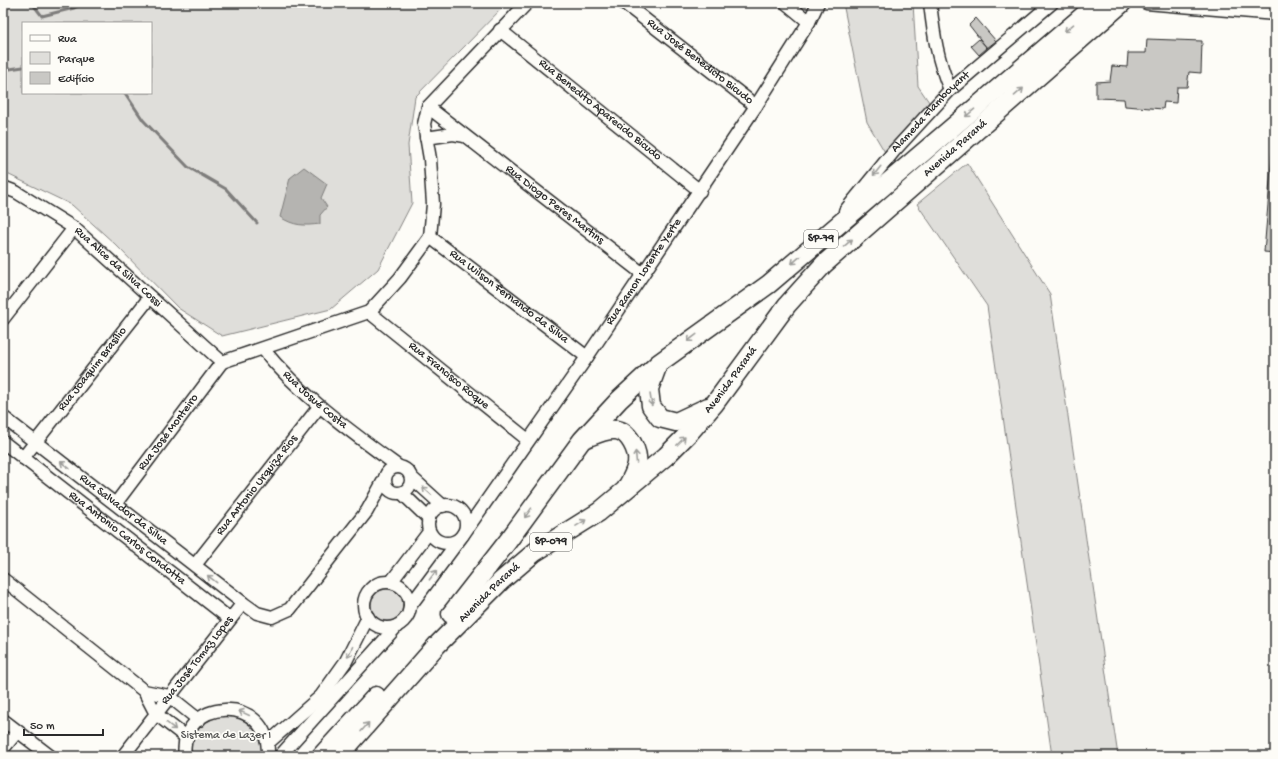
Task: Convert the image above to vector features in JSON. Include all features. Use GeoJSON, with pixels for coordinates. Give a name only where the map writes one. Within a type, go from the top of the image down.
{"type":"FeatureCollection","features":[{"type":"Feature","properties":{"kind":"main road","name":"Avenida Paraná"},"geometry":{"type":"LineString","coordinates":[[320,756],[464,599],[550,481],[582,440],[619,400],[659,363],[769,284],[1098,3]]}},
{"type":"Feature","properties":{"kind":"main road","name":"Avenida Paraná"},"geometry":{"type":"LineString","coordinates":[[340,756],[437,645],[475,605],[535,552],[599,512],[666,456],[715,403],[765,333],[787,305],[824,264],[1122,3]]}},
{"type":"Feature","properties":{"kind":"main road"},"geometry":{"type":"LineString","coordinates":[[659,363],[649,389],[651,406],[660,418],[676,422],[715,403]]}},
{"type":"Feature","properties":{"kind":"main road"},"geometry":{"type":"LineString","coordinates":[[582,440],[605,430],[618,430],[628,438],[636,449],[637,463],[633,478],[623,493]]}},
{"type":"Feature","properties":{"kind":"street"},"geometry":{"type":"LineString","coordinates":[[222,362],[369,312],[400,278],[430,237],[433,204],[430,159],[424,124],[428,107],[526,3]]}},
{"type":"Feature","properties":{"kind":"street","name":"Rua José Benedicto Bicudo"},"geometry":{"type":"LineString","coordinates":[[624,3],[756,106]]}},
{"type":"Feature","properties":{"kind":"street"},"geometry":{"type":"LineString","coordinates":[[786,3],[809,22]]}},
{"type":"Feature","properties":{"kind":"street","name":"Rua Ramon Lorente Yerte"},"geometry":{"type":"LineString","coordinates":[[410,606],[462,536],[587,357],[700,191],[809,22],[818,3]]}},
{"type":"Feature","properties":{"kind":"street"},"geometry":{"type":"LineString","coordinates":[[930,3],[935,45],[940,67],[950,90]]}},
{"type":"Feature","properties":{"kind":"street","name":"Alameda Flamboyant"},"geometry":{"type":"LineString","coordinates":[[825,236],[894,151],[950,90],[1052,3]]}},
{"type":"Feature","properties":{"kind":"street"},"geometry":{"type":"LineString","coordinates":[[1146,3],[1275,14]]}},
{"type":"Feature","properties":{"kind":"street","name":"Rua Benedito Aparecido Bicudo"},"geometry":{"type":"LineString","coordinates":[[500,30],[700,191]]}},
{"type":"Feature","properties":{"kind":"street","name":"Rua Diogo Peres Martins"},"geometry":{"type":"LineString","coordinates":[[428,107],[643,274]]}},
{"type":"Feature","properties":{"kind":"street"},"geometry":{"type":"LineString","coordinates":[[426,138],[453,134],[466,136]]}},
{"type":"Feature","properties":{"kind":"street"},"geometry":{"type":"LineString","coordinates":[[430,159],[432,147],[442,135]]}},
{"type":"Feature","properties":{"kind":"street","name":"Rua Alice da Silva Cossi"},"geometry":{"type":"LineString","coordinates":[[3,187],[16,192],[74,228],[222,362]]}},
{"type":"Feature","properties":{"kind":"street"},"geometry":{"type":"LineString","coordinates":[[3,319],[74,228]]}},
{"type":"Feature","properties":{"kind":"street","name":"Rua Wilson Fernando da Silva"},"geometry":{"type":"LineString","coordinates":[[430,237],[587,357]]}},
{"type":"Feature","properties":{"kind":"street","name":"Rua Joaquim Brasílio"},"geometry":{"type":"LineString","coordinates":[[35,442],[150,297]]}},
{"type":"Feature","properties":{"kind":"street","name":"Rua Francisco Roque"},"geometry":{"type":"LineString","coordinates":[[369,312],[528,440]]}},
{"type":"Feature","properties":{"kind":"street","name":"Rua Josué Costa"},"geometry":{"type":"LineString","coordinates":[[263,349],[280,370],[320,407],[399,467]]}},
{"type":"Feature","properties":{"kind":"street","name":"Rua José Monteiro"},"geometry":{"type":"LineString","coordinates":[[116,503],[222,362]]}},
{"type":"Feature","properties":{"kind":"street","name":"Rua Antonio Urquiza Rios"},"geometry":{"type":"LineString","coordinates":[[195,565],[320,407]]}},
{"type":"Feature","properties":{"kind":"street","name":"Rua Salvador da Silva"},"geometry":{"type":"LineString","coordinates":[[3,417],[116,503],[243,603]]}},
{"type":"Feature","properties":{"kind":"street","name":"Rua Antônio Carlos Condotta"},"geometry":{"type":"LineString","coordinates":[[3,442],[230,619]]}},
{"type":"Feature","properties":{"kind":"street"},"geometry":{"type":"LineString","coordinates":[[23,458],[35,442]]}},
{"type":"Feature","properties":{"kind":"street","name":"Rua Josué Costa"},"geometry":{"type":"LineString","coordinates":[[372,447],[386,475]]}},
{"type":"Feature","properties":{"kind":"street"},"geometry":{"type":"LineString","coordinates":[[243,603],[257,613],[272,617],[290,609],[366,511],[386,475],[391,469],[399,467],[407,470],[411,477],[444,506]]}},
{"type":"Feature","properties":{"kind":"street"},"geometry":{"type":"LineString","coordinates":[[386,475],[386,486],[429,519]]}},
{"type":"Feature","properties":{"kind":"street"},"geometry":{"type":"LineString","coordinates":[[366,511],[397,493],[409,489],[412,481],[411,477]]}},
{"type":"Feature","properties":{"kind":"street"},"geometry":{"type":"LineString","coordinates":[[444,506],[456,507],[465,517],[466,527],[462,536],[451,543],[438,541],[430,532],[429,519],[434,510],[444,506]]}},
{"type":"Feature","properties":{"kind":"street"},"geometry":{"type":"LineString","coordinates":[[391,582],[430,532]]}},
{"type":"Feature","properties":{"kind":"street"},"geometry":{"type":"LineString","coordinates":[[3,579],[144,691],[156,714],[187,738]]}},
{"type":"Feature","properties":{"kind":"street"},"geometry":{"type":"LineString","coordinates":[[268,749],[283,755],[346,683],[404,621],[410,606],[407,594],[398,584],[391,582],[376,585],[366,596],[365,610],[368,617],[378,626],[384,628],[398,626]]}},
{"type":"Feature","properties":{"kind":"street","name":"Rua José Tomaz Lopes"},"geometry":{"type":"LineString","coordinates":[[123,756],[243,603]]}},
{"type":"Feature","properties":{"kind":"street"},"geometry":{"type":"LineString","coordinates":[[268,749],[321,696],[346,661],[368,617]]}},
{"type":"Feature","properties":{"kind":"street"},"geometry":{"type":"LineString","coordinates":[[144,691],[169,696],[199,720]]}},
{"type":"Feature","properties":{"kind":"street"},"geometry":{"type":"LineString","coordinates":[[185,756],[187,738],[199,720],[211,712],[226,709],[240,711],[253,718],[263,729],[268,749]]}},
{"type":"Feature","properties":{"kind":"street"},"geometry":{"type":"LineString","coordinates":[[3,720],[50,756]]}},
{"type":"Feature","properties":{"kind":"street"},"geometry":{"type":"LineString","coordinates":[[3,749],[17,732]]}},
{"type":"Feature","properties":{"kind":"green space"},"geometry":{"type":"Polygon","coordinates":[[[3,3],[507,3],[415,97],[408,145],[412,203],[378,269],[331,309],[222,336],[178,308],[115,244],[72,205],[3,172],[3,3]]]}},
{"type":"Feature","properties":{"kind":"green space"},"geometry":{"type":"Polygon","coordinates":[[[843,3],[913,3],[918,86],[929,102],[886,154],[867,122],[843,3]]]}},
{"type":"Feature","properties":{"kind":"green space"},"geometry":{"type":"Polygon","coordinates":[[[967,163],[1050,294],[1118,756],[1052,756],[987,306],[917,204],[967,163]]]}},
{"type":"Feature","properties":{"kind":"green space"},"geometry":{"type":"Polygon","coordinates":[[[387,589],[398,594],[403,605],[398,616],[387,621],[376,616],[371,605],[376,594],[387,589]]]}},
{"type":"Feature","properties":{"kind":"green space","name":"Sistema de Lazer I"},"geometry":{"type":"Polygon","coordinates":[[[231,715],[244,721],[254,730],[260,741],[262,756],[191,756],[193,739],[201,726],[214,718],[231,715]]]}},
{"type":"Feature","properties":{"kind":"shaded area"},"geometry":{"type":"Polygon","coordinates":[[[304,167],[327,184],[321,198],[327,207],[320,215],[320,224],[299,225],[280,217],[290,178],[304,167]]]}},
{"type":"Feature","properties":{"kind":"building"},"geometry":{"type":"Polygon","coordinates":[[[976,18],[996,41],[987,48],[969,25],[976,18]]]}},
{"type":"Feature","properties":{"kind":"building"},"geometry":{"type":"Polygon","coordinates":[[[979,39],[987,48],[979,55],[971,46],[979,39]]]}},
{"type":"Feature","properties":{"kind":"building"},"geometry":{"type":"Polygon","coordinates":[[[1147,39],[1202,41],[1201,73],[1189,72],[1187,87],[1177,87],[1176,103],[1164,102],[1163,109],[1125,106],[1124,99],[1096,98],[1096,82],[1110,81],[1112,66],[1127,67],[1128,53],[1146,53],[1147,39]]]}},
{"type":"Feature","properties":{"kind":"building"},"geometry":{"type":"Polygon","coordinates":[[[1275,121],[1275,253],[1264,252],[1275,121]]]}},
{"type":"Feature","properties":{"kind":"waterway"},"geometry":{"type":"LineString","coordinates":[[32,3],[42,16],[74,8],[84,3]]}},
{"type":"Feature","properties":{"kind":"waterway"},"geometry":{"type":"LineString","coordinates":[[3,70],[22,67]]}},
{"type":"Feature","properties":{"kind":"waterway"},"geometry":{"type":"LineString","coordinates":[[126,94],[143,120],[188,167],[226,189],[257,223]]}}]}
